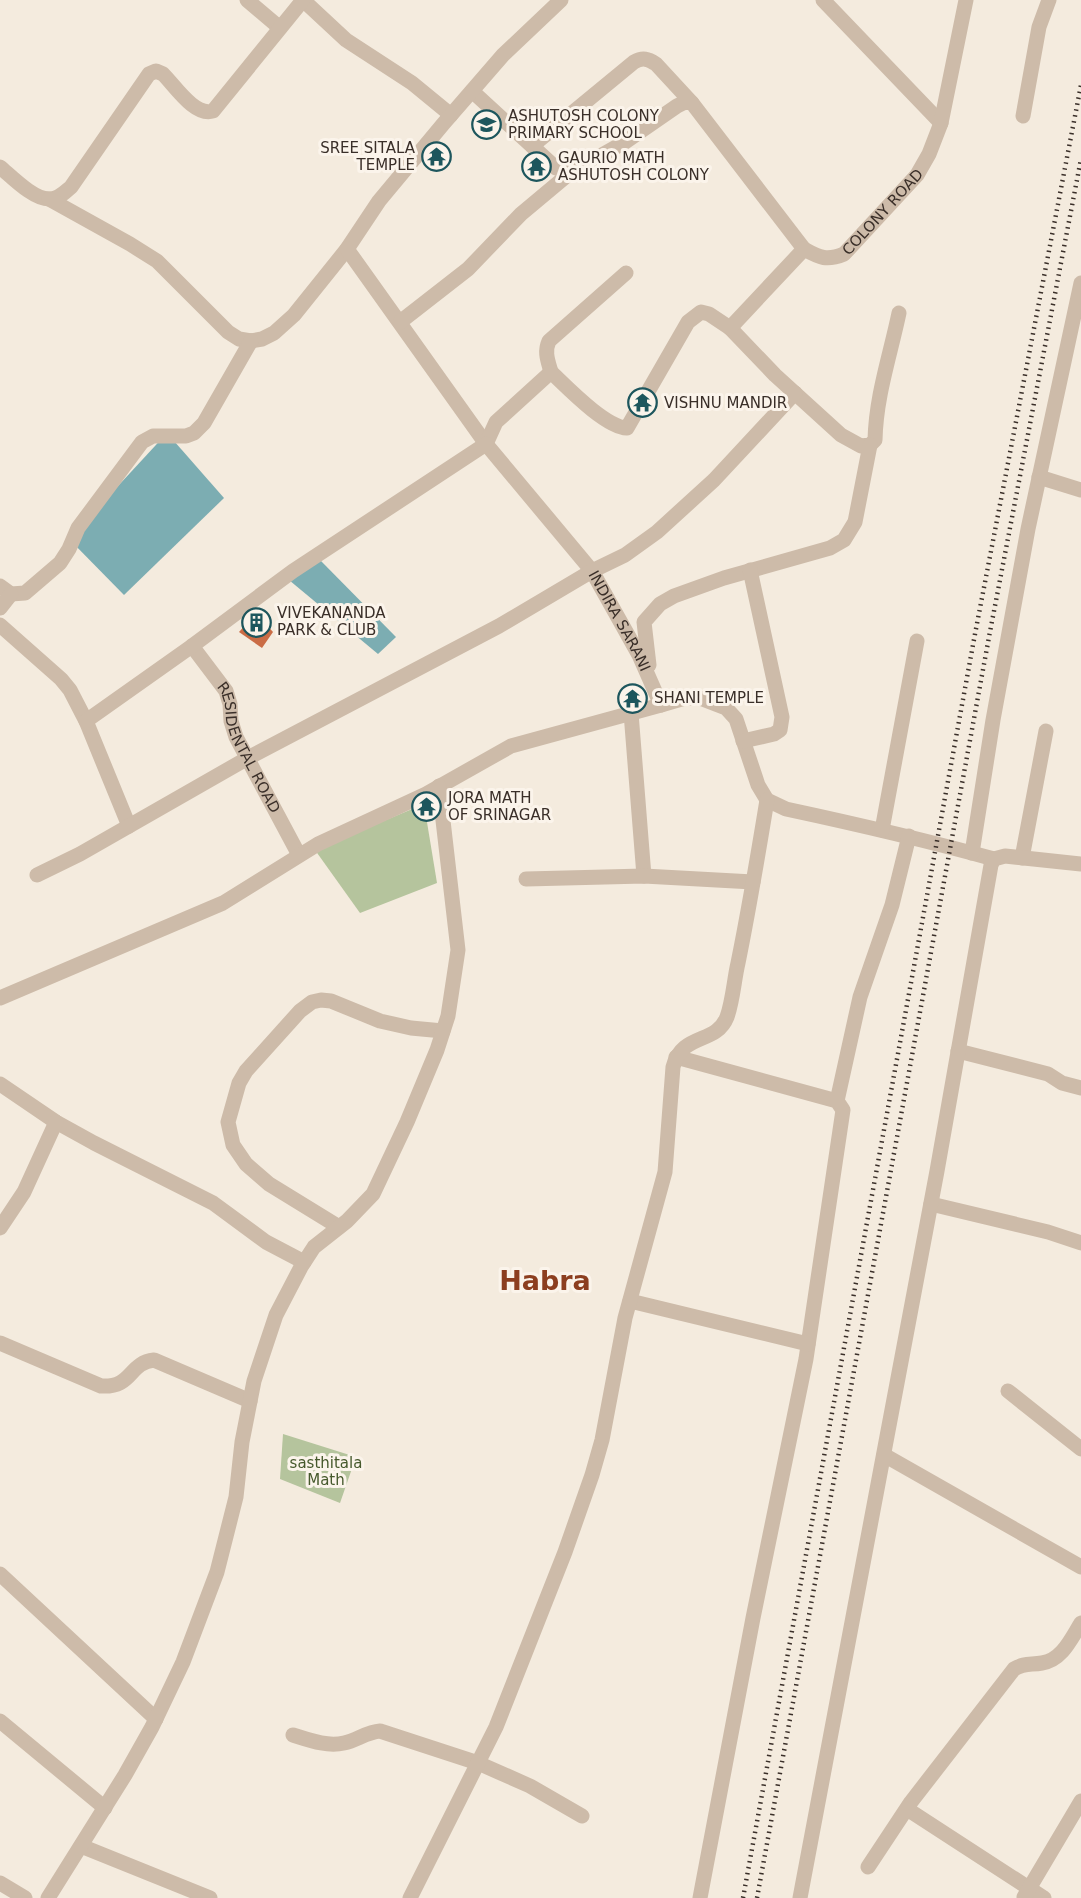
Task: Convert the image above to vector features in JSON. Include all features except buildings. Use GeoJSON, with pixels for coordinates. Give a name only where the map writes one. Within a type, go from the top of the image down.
{"type":"FeatureCollection","features":[{"type":"Feature","properties":{"kind":"street"},"geometry":{"type":"LineString","coordinates":[[248,0],[280,28]]}},
{"type":"Feature","properties":{"kind":"street"},"geometry":{"type":"LineString","coordinates":[[49,199],[60,196],[71,187],[149,74],[156,71],[163,74],[197,110],[206,114],[213,111],[303,0],[346,40],[412,83],[451,115]]}},
{"type":"Feature","properties":{"kind":"street"},"geometry":{"type":"LineString","coordinates":[[0,167],[28,190],[49,199],[157,261],[228,332],[239,339],[251,341],[262,339],[274,333],[294,315],[347,249],[379,201],[451,115],[503,55],[561,0]]}},
{"type":"Feature","properties":{"kind":"street"},"geometry":{"type":"LineString","coordinates":[[824,0],[941,123]]}},
{"type":"Feature","properties":{"kind":"street","name":"COLONY ROAD"},"geometry":{"type":"LineString","coordinates":[[804,249],[821,259],[832,259],[844,254],[922,167],[941,123],[966,0]]}},
{"type":"Feature","properties":{"kind":"street"},"geometry":{"type":"LineString","coordinates":[[1023,116],[1039,27],[1048,0]]}},
{"type":"Feature","properties":{"kind":"street"},"geometry":{"type":"LineString","coordinates":[[532,146],[634,62],[641,58],[656,64],[692,103],[804,249],[730,328]]}},
{"type":"Feature","properties":{"kind":"street"},"geometry":{"type":"LineString","coordinates":[[472,91],[560,171],[570,173]]}},
{"type":"Feature","properties":{"kind":"street"},"geometry":{"type":"LineString","coordinates":[[400,322],[468,269],[521,214],[570,173],[625,142],[677,106],[685,102],[692,103]]}},
{"type":"Feature","properties":{"kind":"street","name":"INDIRA SARANI"},"geometry":{"type":"LineString","coordinates":[[347,249],[486,444],[592,571],[639,655],[661,705]]}},
{"type":"Feature","properties":{"kind":"street"},"geometry":{"type":"LineString","coordinates":[[627,273],[549,341],[546,348],[551,372],[592,409],[618,426],[627,428],[688,322],[694,315],[701,312],[709,314],[730,328],[775,375],[849,440],[861,446],[870,445]]}},
{"type":"Feature","properties":{"kind":"street"},"geometry":{"type":"LineString","coordinates":[[972,853],[993,720],[1039,477],[1081,283]]}},
{"type":"Feature","properties":{"kind":"street"},"geometry":{"type":"LineString","coordinates":[[654,689],[644,622],[660,604],[674,596],[750,570],[830,548],[844,540],[855,522],[870,445],[875,440],[875,422],[883,373],[899,313]]}},
{"type":"Feature","properties":{"kind":"street"},"geometry":{"type":"LineString","coordinates":[[0,608],[5,590],[25,593],[60,562],[69,549],[78,528],[142,442],[153,436],[186,436],[194,433],[204,423],[251,341]]}},
{"type":"Feature","properties":{"kind":"street"},"geometry":{"type":"LineString","coordinates":[[86,721],[293,571],[486,444],[496,422],[551,372]]}},
{"type":"Feature","properties":{"kind":"street"},"geometry":{"type":"LineString","coordinates":[[37,875],[248,758],[489,631],[592,571],[626,555],[657,532],[714,480],[795,393]]}},
{"type":"Feature","properties":{"kind":"street"},"geometry":{"type":"LineString","coordinates":[[1039,477],[1081,490]]}},
{"type":"Feature","properties":{"kind":"street"},"geometry":{"type":"LineString","coordinates":[[744,741],[774,734],[780,730],[782,717],[750,570]]}},
{"type":"Feature","properties":{"kind":"street"},"geometry":{"type":"LineString","coordinates":[[0,625],[61,679],[70,690],[86,721],[129,826]]}},
{"type":"Feature","properties":{"kind":"street"},"geometry":{"type":"LineString","coordinates":[[882,830],[917,641]]}},
{"type":"Feature","properties":{"kind":"street","name":"RESIDENTAL ROAD"},"geometry":{"type":"LineString","coordinates":[[192,646],[226,691],[230,704],[231,721],[237,738],[299,855]]}},
{"type":"Feature","properties":{"kind":"street"},"geometry":{"type":"LineString","coordinates":[[0,998],[223,903],[318,844],[426,794],[511,746],[685,698],[700,698],[726,708],[736,719],[758,785],[767,800],[786,808],[909,836],[937,846],[994,859],[1005,855],[1081,864]]}},
{"type":"Feature","properties":{"kind":"street"},"geometry":{"type":"LineString","coordinates":[[631,713],[644,876]]}},
{"type":"Feature","properties":{"kind":"street"},"geometry":{"type":"LineString","coordinates":[[1022,858],[1046,731]]}},
{"type":"Feature","properties":{"kind":"street"},"geometry":{"type":"LineString","coordinates":[[48,1898],[105,1808],[156,1719],[183,1662],[217,1572],[236,1497],[242,1442],[254,1381],[276,1315],[314,1247],[362,1208],[373,1194],[407,1122],[443,1031],[448,1016],[458,950],[439,786]]}},
{"type":"Feature","properties":{"kind":"street"},"geometry":{"type":"LineString","coordinates":[[410,1898],[505,1706],[565,1552],[592,1475],[602,1440],[619,1346],[665,1172],[675,1057],[681,1048],[716,1032],[727,1016],[767,800]]}},
{"type":"Feature","properties":{"kind":"street"},"geometry":{"type":"LineString","coordinates":[[837,1101],[860,997],[892,905],[909,836]]}},
{"type":"Feature","properties":{"kind":"street"},"geometry":{"type":"LineString","coordinates":[[800,1898],[994,859]]}},
{"type":"Feature","properties":{"kind":"street"},"geometry":{"type":"LineString","coordinates":[[526,879],[644,876],[753,882]]}},
{"type":"Feature","properties":{"kind":"street"},"geometry":{"type":"LineString","coordinates":[[339,1227],[269,1184],[246,1164],[233,1145],[229,1131],[231,1110],[239,1083],[246,1071],[300,1011],[312,1002],[331,1001],[380,1021],[411,1028],[443,1031]]}},
{"type":"Feature","properties":{"kind":"street"},"geometry":{"type":"LineString","coordinates":[[958,1051],[1048,1074],[1062,1083],[1081,1088]]}},
{"type":"Feature","properties":{"kind":"street"},"geometry":{"type":"LineString","coordinates":[[675,1057],[837,1101],[843,1110],[808,1344],[700,1898]]}},
{"type":"Feature","properties":{"kind":"street"},"geometry":{"type":"LineString","coordinates":[[0,1084],[56,1122],[213,1203],[267,1242],[304,1262]]}},
{"type":"Feature","properties":{"kind":"street"},"geometry":{"type":"LineString","coordinates":[[0,1228],[24,1192],[56,1122]]}},
{"type":"Feature","properties":{"kind":"street"},"geometry":{"type":"LineString","coordinates":[[931,1204],[1048,1232],[1081,1243]]}},
{"type":"Feature","properties":{"kind":"street"},"geometry":{"type":"LineString","coordinates":[[630,1301],[808,1344]]}},
{"type":"Feature","properties":{"kind":"street"},"geometry":{"type":"LineString","coordinates":[[0,1343],[101,1386],[120,1385],[145,1361],[154,1360],[250,1401]]}},
{"type":"Feature","properties":{"kind":"street"},"geometry":{"type":"LineString","coordinates":[[1008,1391],[1081,1449]]}},
{"type":"Feature","properties":{"kind":"street"},"geometry":{"type":"LineString","coordinates":[[884,1455],[1081,1567]]}},
{"type":"Feature","properties":{"kind":"street"},"geometry":{"type":"LineString","coordinates":[[0,1574],[156,1719]]}},
{"type":"Feature","properties":{"kind":"street"},"geometry":{"type":"LineString","coordinates":[[868,1867],[907,1809],[1014,1669],[1023,1663],[1042,1663],[1055,1659],[1064,1650],[1081,1623]]}},
{"type":"Feature","properties":{"kind":"street"},"geometry":{"type":"LineString","coordinates":[[0,1721],[105,1808]]}},
{"type":"Feature","properties":{"kind":"street"},"geometry":{"type":"LineString","coordinates":[[293,1736],[316,1743],[333,1744],[344,1743],[380,1731],[478,1763],[530,1786],[582,1816]]}},
{"type":"Feature","properties":{"kind":"street"},"geometry":{"type":"LineString","coordinates":[[1026,1894],[1081,1801]]}},
{"type":"Feature","properties":{"kind":"street"},"geometry":{"type":"LineString","coordinates":[[907,1809],[1026,1894],[1044,1898]]}},
{"type":"Feature","properties":{"kind":"street"},"geometry":{"type":"LineString","coordinates":[[81,1846],[210,1898]]}},
{"type":"Feature","properties":{"kind":"street"},"geometry":{"type":"LineString","coordinates":[[0,1883],[25,1898]]}},
{"type":"Feature","properties":{"kind":"green space"},"geometry":{"type":"Polygon","coordinates":[[[424,804],[437,883],[360,913],[315,850],[424,804]]]}},
{"type":"Feature","properties":{"kind":"green space","name":"sasthitala Math"},"geometry":{"type":"Polygon","coordinates":[[[283,1434],[356,1457],[340,1503],[280,1479],[283,1434]]]}},
{"type":"Feature","properties":{"kind":"water"},"geometry":{"type":"Polygon","coordinates":[[[167,433],[224,498],[124,595],[69,539],[167,433]]]}},
{"type":"Feature","properties":{"kind":"water"},"geometry":{"type":"Polygon","coordinates":[[[320,560],[396,637],[378,654],[289,580],[320,560]]]}},
{"type":"Feature","properties":{"kind":"railway"},"geometry":{"type":"LineString","coordinates":[[743,1898],[975,634],[1081,85]]}},
{"type":"Feature","properties":{"kind":"railway"},"geometry":{"type":"LineString","coordinates":[[757,1898],[989,637],[1081,159]]}},
{"type":"Feature","properties":{"kind":"place","name":"ASHUTOSH COLONY PRIMARY SCHOOL"},"geometry":{"type":"Point","coordinates":[487,125]}},
{"type":"Feature","properties":{"kind":"place","name":"SREE SITALA TEMPLE"},"geometry":{"type":"Point","coordinates":[436,157]}},
{"type":"Feature","properties":{"kind":"place","name":"GAURIO MATH ASHUTOSH COLONY"},"geometry":{"type":"Point","coordinates":[537,167]}},
{"type":"Feature","properties":{"kind":"place","name":"VISHNU MANDIR"},"geometry":{"type":"Point","coordinates":[643,403]}},
{"type":"Feature","properties":{"kind":"place","name":"VIVEKANANDA PARK & CLUB"},"geometry":{"type":"Point","coordinates":[256,622]}},
{"type":"Feature","properties":{"kind":"place","name":"SHANI TEMPLE"},"geometry":{"type":"Point","coordinates":[633,698]}},
{"type":"Feature","properties":{"kind":"place","name":"JORA MATH OF SRINAGAR"},"geometry":{"type":"Point","coordinates":[427,807]}},
{"type":"Feature","properties":{"kind":"district","name":"Habra"},"geometry":{"type":"Point","coordinates":[545,1280]}}]}
